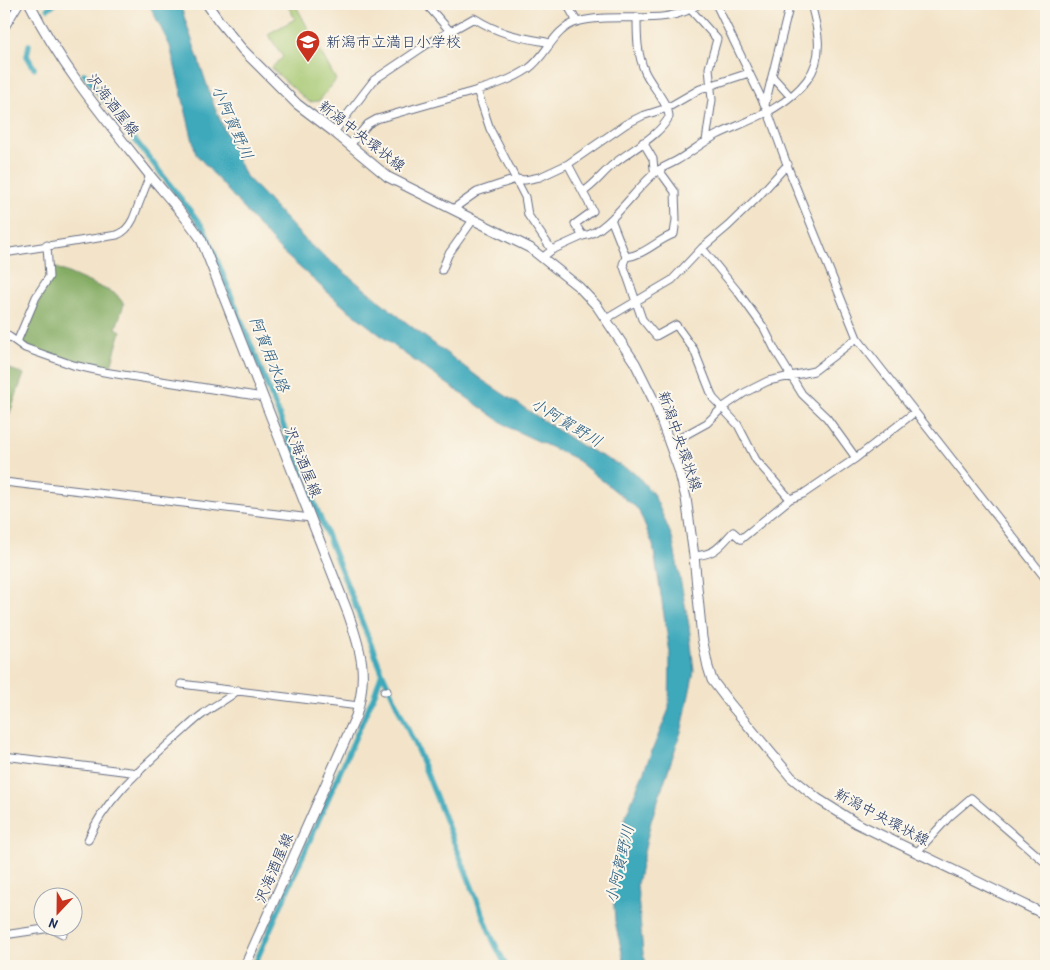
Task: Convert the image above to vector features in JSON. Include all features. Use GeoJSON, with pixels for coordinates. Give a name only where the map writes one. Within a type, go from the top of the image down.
{"type":"FeatureCollection","features":[{"type":"Feature","properties":{"kind":"main road","name":"沢海酒屋線"},"geometry":{"type":"LineString","coordinates":[[30,4],[45,34],[78,84],[150,175],[187,218],[201,238],[348,613],[360,649],[363,670],[359,706],[245,966]]}},
{"type":"Feature","properties":{"kind":"main road","name":"新潟中央環状線"},"geometry":{"type":"LineString","coordinates":[[207,4],[242,49],[297,104],[388,176],[519,242],[543,257],[579,287],[606,319],[635,363],[655,403],[679,470],[686,498],[694,556],[702,638],[712,680],[720,692],[800,785],[856,823],[1046,914]]}},
{"type":"Feature","properties":{"kind":"street"},"geometry":{"type":"LineString","coordinates":[[4,29],[19,4]]}},
{"type":"Feature","properties":{"kind":"street"},"geometry":{"type":"LineString","coordinates":[[426,4],[450,31]]}},
{"type":"Feature","properties":{"kind":"street"},"geometry":{"type":"LineString","coordinates":[[566,4],[577,22]]}},
{"type":"Feature","properties":{"kind":"street"},"geometry":{"type":"LineString","coordinates":[[350,145],[368,124],[377,119],[494,85],[529,68],[562,30],[577,22],[605,18],[675,16],[691,10],[699,4]]}},
{"type":"Feature","properties":{"kind":"street"},"geometry":{"type":"LineString","coordinates":[[716,4],[766,109],[857,338],[1046,579]]}},
{"type":"Feature","properties":{"kind":"street"},"geometry":{"type":"LineString","coordinates":[[766,109],[772,76],[790,4]]}},
{"type":"Feature","properties":{"kind":"street"},"geometry":{"type":"LineString","coordinates":[[543,257],[552,250],[589,235],[611,219],[620,212],[647,179],[657,171],[674,163],[714,136],[790,96],[807,80],[817,58],[818,33],[811,4]]}},
{"type":"Feature","properties":{"kind":"street"},"geometry":{"type":"LineString","coordinates":[[691,10],[717,38],[709,64],[712,100],[706,142]]}},
{"type":"Feature","properties":{"kind":"street"},"geometry":{"type":"LineString","coordinates":[[583,192],[596,183],[613,164],[665,123],[669,117],[667,108],[652,84],[640,57],[637,44],[637,17]]}},
{"type":"Feature","properties":{"kind":"street"},"geometry":{"type":"LineString","coordinates":[[334,132],[374,80],[450,31],[474,18],[516,38],[550,44]]}},
{"type":"Feature","properties":{"kind":"street"},"geometry":{"type":"LineString","coordinates":[[453,209],[477,192],[516,179],[525,180],[540,177],[568,164],[626,124],[642,116],[667,108],[700,89],[749,73]]}},
{"type":"Feature","properties":{"kind":"street"},"geometry":{"type":"LineString","coordinates":[[772,76],[790,96]]}},
{"type":"Feature","properties":{"kind":"street"},"geometry":{"type":"LineString","coordinates":[[477,90],[490,129],[525,197],[528,215],[552,250]]}},
{"type":"Feature","properties":{"kind":"street"},"geometry":{"type":"LineString","coordinates":[[626,257],[650,249],[674,234],[676,220],[675,192],[654,169],[653,159],[643,142]]}},
{"type":"Feature","properties":{"kind":"street"},"geometry":{"type":"LineString","coordinates":[[568,164],[593,211],[574,224],[583,236]]}},
{"type":"Feature","properties":{"kind":"street"},"geometry":{"type":"LineString","coordinates":[[606,319],[672,280],[702,248],[734,221],[788,164]]}},
{"type":"Feature","properties":{"kind":"street"},"geometry":{"type":"LineString","coordinates":[[4,253],[122,233],[133,219],[150,175]]}},
{"type":"Feature","properties":{"kind":"street"},"geometry":{"type":"LineString","coordinates":[[611,219],[626,257],[623,264],[642,319],[656,336],[676,325],[686,336],[694,350],[714,398],[738,426],[756,460],[790,499]]}},
{"type":"Feature","properties":{"kind":"street"},"geometry":{"type":"LineString","coordinates":[[442,270],[448,255],[473,220]]}},
{"type":"Feature","properties":{"kind":"street"},"geometry":{"type":"LineString","coordinates":[[17,342],[36,296],[49,277],[47,245]]}},
{"type":"Feature","properties":{"kind":"street"},"geometry":{"type":"LineString","coordinates":[[702,248],[738,292],[764,328],[802,394],[827,418],[856,458]]}},
{"type":"Feature","properties":{"kind":"street"},"geometry":{"type":"LineString","coordinates":[[4,333],[24,348],[73,365],[104,372],[263,397]]}},
{"type":"Feature","properties":{"kind":"street"},"geometry":{"type":"LineString","coordinates":[[669,444],[707,423],[722,408],[744,393],[768,381],[814,371],[857,338]]}},
{"type":"Feature","properties":{"kind":"street"},"geometry":{"type":"LineString","coordinates":[[694,556],[708,555],[733,532],[741,539],[790,499],[803,494],[856,458],[915,412]]}},
{"type":"Feature","properties":{"kind":"street"},"geometry":{"type":"LineString","coordinates":[[4,482],[311,518]]}},
{"type":"Feature","properties":{"kind":"street"},"geometry":{"type":"LineString","coordinates":[[181,684],[359,706]]}},
{"type":"Feature","properties":{"kind":"street"},"geometry":{"type":"LineString","coordinates":[[88,840],[113,799],[138,773],[204,713],[227,700],[238,690]]}},
{"type":"Feature","properties":{"kind":"street"},"geometry":{"type":"LineString","coordinates":[[4,756],[138,773]]}},
{"type":"Feature","properties":{"kind":"street"},"geometry":{"type":"LineString","coordinates":[[917,852],[950,816],[971,798],[1046,864]]}},
{"type":"Feature","properties":{"kind":"street"},"geometry":{"type":"LineString","coordinates":[[4,935],[32,931]]}},
{"type":"Feature","properties":{"kind":"street"},"geometry":{"type":"LineString","coordinates":[[4,962],[7,966]]}},
{"type":"Feature","properties":{"kind":"green space"},"geometry":{"type":"Polygon","coordinates":[[[287,4],[295,4],[336,80],[319,101],[309,102],[271,68],[283,57],[268,34],[295,19],[287,4]]]}},
{"type":"Feature","properties":{"kind":"green space"},"geometry":{"type":"Polygon","coordinates":[[[50,265],[116,294],[124,304],[116,328],[121,331],[110,369],[53,355],[26,346],[21,340],[50,278],[50,265]]]}},
{"type":"Feature","properties":{"kind":"green space"},"geometry":{"type":"Polygon","coordinates":[[[4,367],[24,374],[4,429],[4,367]]]}},
{"type":"Feature","properties":{"kind":"water","name":"小阿賀野川"},"geometry":{"type":"Polygon","coordinates":[[[149,4],[180,4],[214,106],[244,174],[309,244],[412,327],[482,380],[582,446],[635,473],[654,495],[672,537],[689,625],[694,671],[682,729],[651,821],[637,884],[643,953],[647,966],[625,966],[615,921],[613,891],[616,859],[626,815],[669,709],[670,653],[653,545],[638,509],[574,458],[510,428],[402,352],[342,305],[280,250],[196,154],[170,46],[149,4]]]}},
{"type":"Feature","properties":{"kind":"waterway","name":"阿賀用水路"},"geometry":{"type":"LineString","coordinates":[[48,8],[55,4]]}},
{"type":"Feature","properties":{"kind":"waterway","name":"阿賀用水路"},"geometry":{"type":"LineString","coordinates":[[29,45],[27,56],[34,68]]}},
{"type":"Feature","properties":{"kind":"waterway","name":"阿賀用水路"},"geometry":{"type":"LineString","coordinates":[[84,74],[205,230],[382,672],[419,754],[493,940],[506,966]]}},
{"type":"Feature","properties":{"kind":"waterway"},"geometry":{"type":"LineString","coordinates":[[254,966],[375,693],[382,672]]}},
{"type":"Feature","properties":{"kind":"place","name":"新潟市立満日小学校"},"geometry":{"type":"Point","coordinates":[308,63]}}]}
